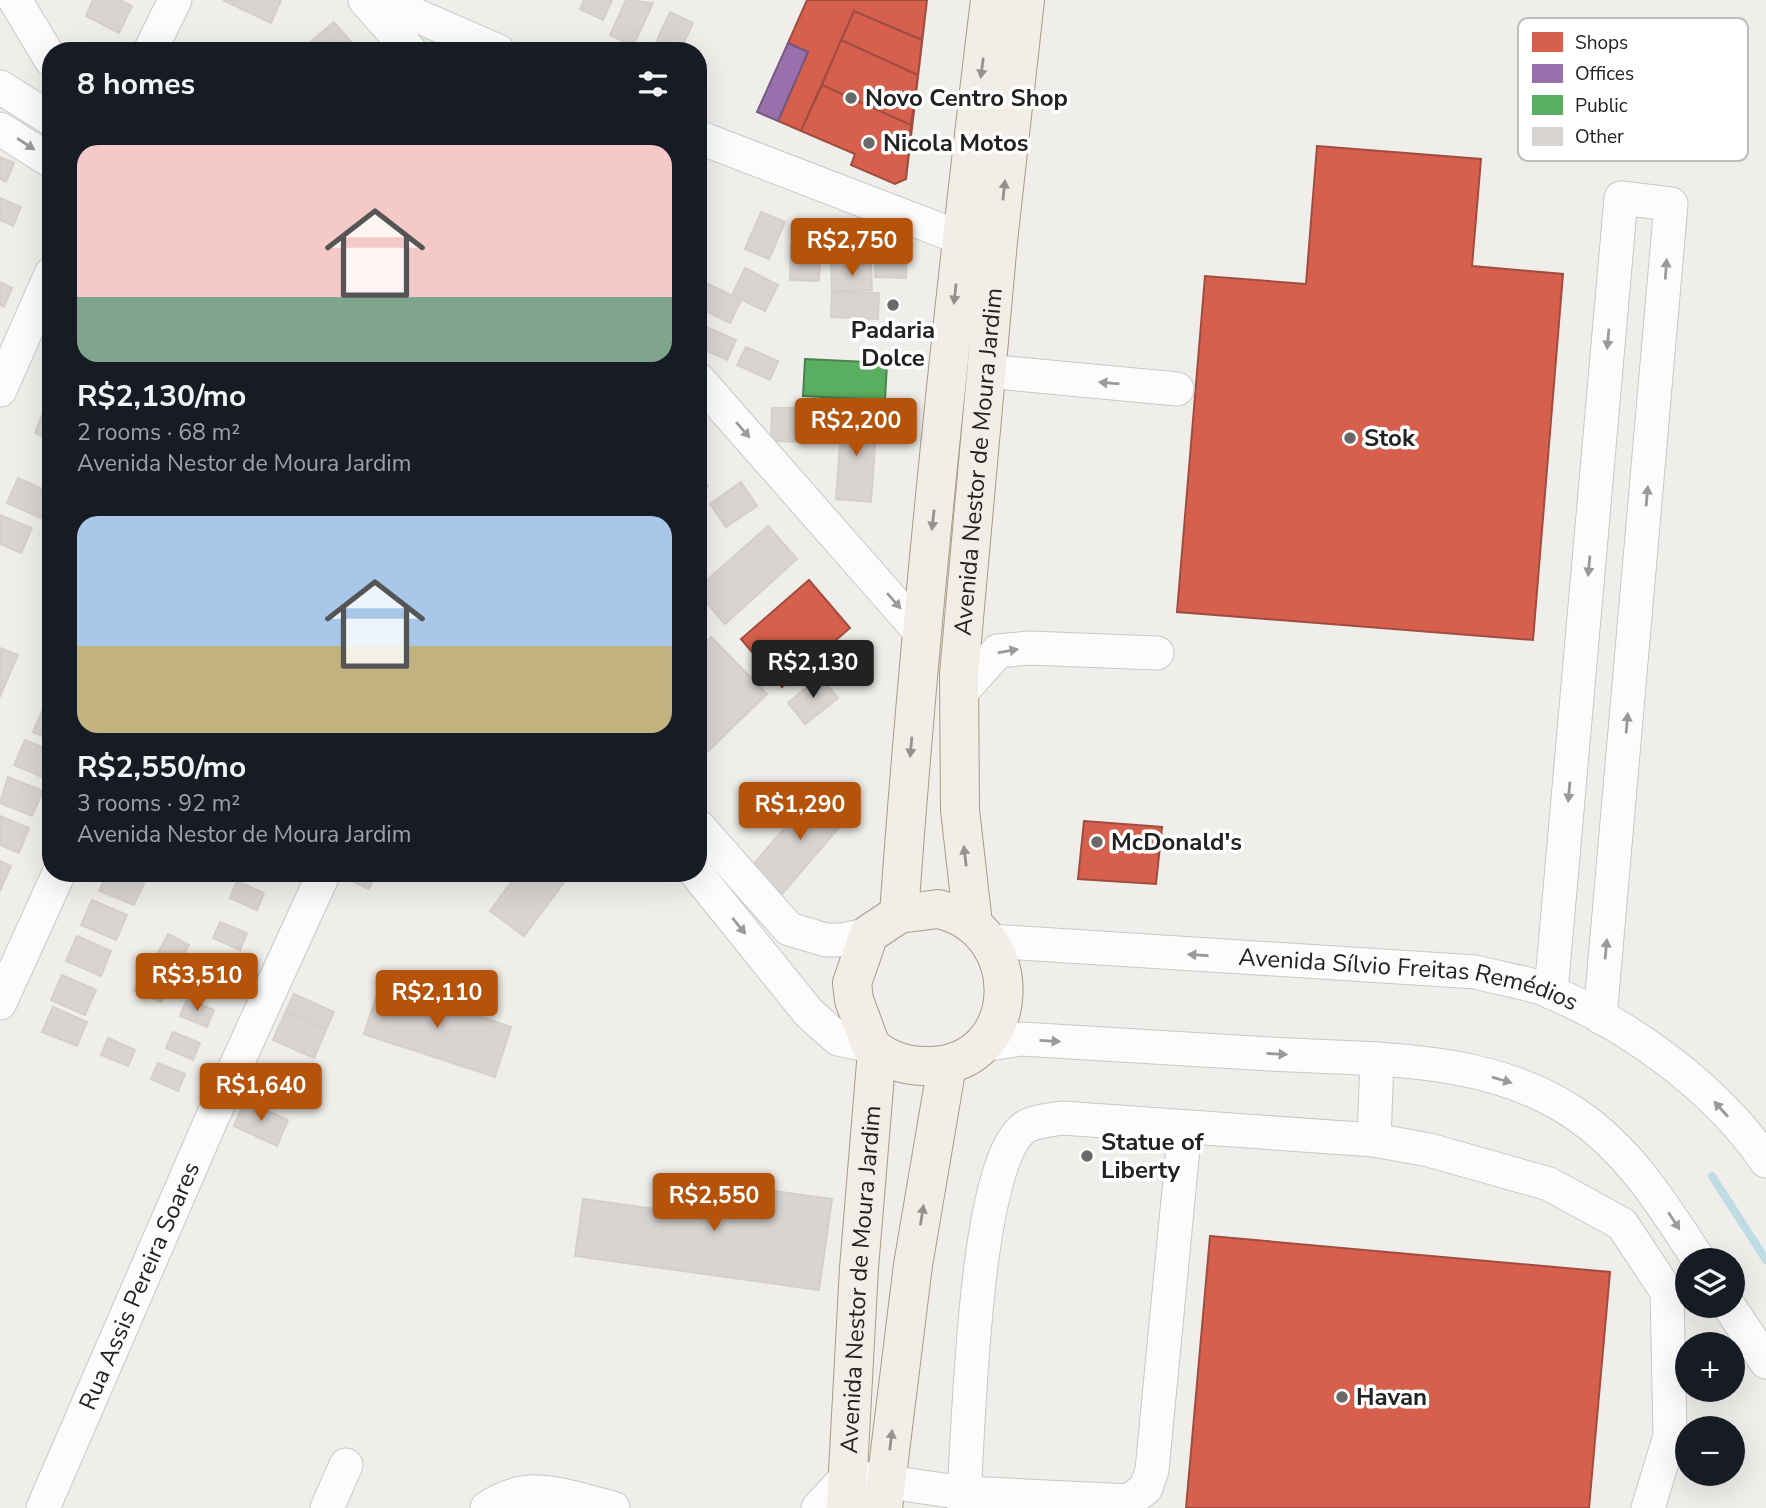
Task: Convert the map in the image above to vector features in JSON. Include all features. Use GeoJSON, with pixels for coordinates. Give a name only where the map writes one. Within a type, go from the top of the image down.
{"type":"FeatureCollection","features":[{"type":"Feature","properties":{"kind":"main road","name":"Avenida Nestor de Moura Jardim"},"geometry":{"type":"LineString","coordinates":[[847,1492],[874,1049],[854,1000],[852,983],[884,924],[922,634],[961,238],[990,0]]}},
{"type":"Feature","properties":{"kind":"main road","name":"Avenida Nestor de Moura Jardim"},"geometry":{"type":"LineString","coordinates":[[874,1049],[910,1067],[947,1065],[966,1057],[982,1045],[1002,1013],[1004,976],[982,933],[960,810],[959,695],[998,241],[1025,0]]}},
{"type":"Feature","properties":{"kind":"main road"},"geometry":{"type":"LineString","coordinates":[[884,924],[938,909],[954,913],[982,933]]}},
{"type":"Feature","properties":{"kind":"main road","name":"Avenida Nestor de Moura Jardim"},"geometry":{"type":"LineString","coordinates":[[885,1495],[913,1265],[947,1065]]}},
{"type":"Feature","properties":{"kind":"street"},"geometry":{"type":"LineString","coordinates":[[154,42],[175,0]]}},
{"type":"Feature","properties":{"kind":"street"},"geometry":{"type":"LineString","coordinates":[[365,0],[402,42]]}},
{"type":"Feature","properties":{"kind":"street"},"geometry":{"type":"LineString","coordinates":[[381,0],[477,42]]}},
{"type":"Feature","properties":{"kind":"street"},"geometry":{"type":"LineString","coordinates":[[11,10],[42,49]]}},
{"type":"Feature","properties":{"kind":"street"},"geometry":{"type":"LineString","coordinates":[[0,87],[42,113]]}},
{"type":"Feature","properties":{"kind":"street"},"geometry":{"type":"LineString","coordinates":[[0,129],[42,155]]}},
{"type":"Feature","properties":{"kind":"street"},"geometry":{"type":"LineString","coordinates":[[707,140],[961,238],[998,241]]}},
{"type":"Feature","properties":{"kind":"street"},"geometry":{"type":"LineString","coordinates":[[1551,992],[1621,198],[1671,204],[1600,1017]]}},
{"type":"Feature","properties":{"kind":"street"},"geometry":{"type":"LineString","coordinates":[[0,390],[42,294]]}},
{"type":"Feature","properties":{"kind":"street"},"geometry":{"type":"LineString","coordinates":[[986,371],[1177,389]]}},
{"type":"Feature","properties":{"kind":"street"},"geometry":{"type":"LineString","coordinates":[[707,389],[922,634]]}},
{"type":"Feature","properties":{"kind":"street"},"geometry":{"type":"LineString","coordinates":[[959,695],[998,651],[1029,649],[1157,653]]}},
{"type":"Feature","properties":{"kind":"street"},"geometry":{"type":"LineString","coordinates":[[707,836],[789,929],[826,940],[842,940],[884,924]]}},
{"type":"Feature","properties":{"kind":"street"},"geometry":{"type":"LineString","coordinates":[[0,1003],[55,882]]}},
{"type":"Feature","properties":{"kind":"street","name":"Rua Assis Pereira Soares"},"geometry":{"type":"LineString","coordinates":[[43,1508],[209,1125],[320,882]]}},
{"type":"Feature","properties":{"kind":"street"},"geometry":{"type":"LineString","coordinates":[[703,882],[809,1013],[838,1039],[874,1049]]}},
{"type":"Feature","properties":{"kind":"street","name":"Avenida Sílvio Freitas Remédios"},"geometry":{"type":"LineString","coordinates":[[982,933],[1476,972],[1551,992],[1600,1017],[1655,1051],[1708,1094],[1766,1161]]}},
{"type":"Feature","properties":{"kind":"street"},"geometry":{"type":"LineString","coordinates":[[982,1045],[1021,1039],[1377,1060],[1456,1067],[1529,1087],[1578,1115],[1614,1146],[1649,1183],[1691,1248]]}},
{"type":"Feature","properties":{"kind":"street"},"geometry":{"type":"LineString","coordinates":[[1374,1140],[1377,1060]]}},
{"type":"Feature","properties":{"kind":"street"},"geometry":{"type":"LineString","coordinates":[[964,1500],[988,1214],[1009,1145],[1026,1126],[1062,1118],[1374,1140],[1429,1150],[1549,1184],[1622,1224],[1667,1292],[1670,1436],[1648,1508]]}},
{"type":"Feature","properties":{"kind":"street"},"geometry":{"type":"LineString","coordinates":[[818,1508],[847,1492],[964,1500],[1129,1501],[1146,1488],[1152,1470],[1163,1383],[1185,1128]]}},
{"type":"Feature","properties":{"kind":"street"},"geometry":{"type":"LineString","coordinates":[[1737,1318],[1766,1363]]}},
{"type":"Feature","properties":{"kind":"street"},"geometry":{"type":"LineString","coordinates":[[327,1508],[346,1465]]}},
{"type":"Feature","properties":{"kind":"street"},"geometry":{"type":"LineString","coordinates":[[487,1508],[506,1495],[538,1491],[613,1508]]}},
{"type":"Feature","properties":{"kind":"green space"},"geometry":{"type":"Polygon","coordinates":[[[400,21],[447,42],[419,42],[400,21]]]}},
{"type":"Feature","properties":{"kind":"building: Shops","name":"Novo Centro Shop"},"geometry":{"type":"Polygon","coordinates":[[[807,0],[927,0],[906,179],[895,184],[851,165],[855,154],[778,121],[808,52],[788,43],[807,0]]]}},
{"type":"Feature","properties":{"kind":"building: Shops"},"geometry":{"type":"Polygon","coordinates":[[[807,0],[927,0],[922,40],[854,11],[801,131],[778,121],[808,52],[788,43],[807,0]]]}},
{"type":"Feature","properties":{"kind":"building: Shops"},"geometry":{"type":"Polygon","coordinates":[[[854,11],[922,40],[918,75],[841,40],[854,11]]]}},
{"type":"Feature","properties":{"kind":"building: Shops"},"geometry":{"type":"Polygon","coordinates":[[[841,40],[918,75],[911,125],[822,85],[841,40]]]}},
{"type":"Feature","properties":{"kind":"building: Shops","name":"Nicola Motos"},"geometry":{"type":"Polygon","coordinates":[[[822,85],[911,125],[906,179],[895,184],[851,165],[855,154],[801,131],[822,85]]]}},
{"type":"Feature","properties":{"kind":"building: Shops"},"geometry":{"type":"Polygon","coordinates":[[[1317,146],[1481,159],[1472,266],[1563,274],[1533,640],[1177,612],[1205,276],[1306,284],[1317,146]]]}},
{"type":"Feature","properties":{"kind":"building: Shops"},"geometry":{"type":"Polygon","coordinates":[[[809,580],[850,628],[782,687],[741,639],[809,580]]]}},
{"type":"Feature","properties":{"kind":"building: Shops"},"geometry":{"type":"Polygon","coordinates":[[[1084,821],[1162,827],[1156,884],[1078,879],[1084,821]]]}},
{"type":"Feature","properties":{"kind":"building: Shops"},"geometry":{"type":"Polygon","coordinates":[[[1210,1236],[1610,1272],[1589,1508],[1186,1508],[1210,1236]]]}},
{"type":"Feature","properties":{"kind":"building: Offices"},"geometry":{"type":"Polygon","coordinates":[[[788,43],[808,52],[778,121],[757,112],[788,43]]]}},
{"type":"Feature","properties":{"kind":"building: Public"},"geometry":{"type":"Polygon","coordinates":[[[805,359],[887,363],[885,400],[803,396],[805,359]]]}},
{"type":"Feature","properties":{"kind":"building: Other"},"geometry":{"type":"Polygon","coordinates":[[[93,0],[120,0],[132,6],[119,33],[86,16],[93,0]]]}},
{"type":"Feature","properties":{"kind":"building: Other"},"geometry":{"type":"Polygon","coordinates":[[[223,0],[281,0],[271,23],[223,0]]]}},
{"type":"Feature","properties":{"kind":"building: Other"},"geometry":{"type":"Polygon","coordinates":[[[584,0],[612,0],[603,20],[580,9],[584,0]]]}},
{"type":"Feature","properties":{"kind":"building: Other"},"geometry":{"type":"Polygon","coordinates":[[[626,0],[653,3],[635,42],[625,42],[610,35],[626,0]]]}},
{"type":"Feature","properties":{"kind":"building: Other"},"geometry":{"type":"Polygon","coordinates":[[[670,12],[693,23],[684,42],[656,42],[670,12]]]}},
{"type":"Feature","properties":{"kind":"building: Other"},"geometry":{"type":"Polygon","coordinates":[[[334,22],[351,42],[311,42],[334,22]]]}},
{"type":"Feature","properties":{"kind":"building: Other"},"geometry":{"type":"Polygon","coordinates":[[[0,157],[14,163],[6,182],[0,179],[0,157]]]}},
{"type":"Feature","properties":{"kind":"building: Other"},"geometry":{"type":"Polygon","coordinates":[[[0,198],[21,207],[13,226],[0,220],[0,198]]]}},
{"type":"Feature","properties":{"kind":"building: Other"},"geometry":{"type":"Polygon","coordinates":[[[761,212],[785,222],[769,259],[745,249],[761,212]]]}},
{"type":"Feature","properties":{"kind":"building: Other"},"geometry":{"type":"Polygon","coordinates":[[[819,224],[859,225],[859,247],[818,246],[819,224]]]}},
{"type":"Feature","properties":{"kind":"building: Other"},"geometry":{"type":"Polygon","coordinates":[[[791,245],[821,246],[819,281],[790,280],[791,245]]]}},
{"type":"Feature","properties":{"kind":"building: Other"},"geometry":{"type":"Polygon","coordinates":[[[876,251],[907,252],[906,278],[875,277],[876,251]]]}},
{"type":"Feature","properties":{"kind":"building: Other"},"geometry":{"type":"Polygon","coordinates":[[[871,264],[872,290],[832,291],[831,265],[871,264]]]}},
{"type":"Feature","properties":{"kind":"building: Other"},"geometry":{"type":"Polygon","coordinates":[[[745,268],[778,285],[765,311],[732,295],[745,268]]]}},
{"type":"Feature","properties":{"kind":"building: Other"},"geometry":{"type":"Polygon","coordinates":[[[0,282],[12,288],[4,307],[0,305],[0,282]]]}},
{"type":"Feature","properties":{"kind":"building: Other"},"geometry":{"type":"Polygon","coordinates":[[[707,283],[741,300],[730,323],[707,312],[707,283]]]}},
{"type":"Feature","properties":{"kind":"building: Other"},"geometry":{"type":"Polygon","coordinates":[[[832,291],[879,293],[878,319],[831,317],[832,291]]]}},
{"type":"Feature","properties":{"kind":"building: Other"},"geometry":{"type":"Polygon","coordinates":[[[707,327],[736,340],[727,360],[707,351],[707,327]]]}},
{"type":"Feature","properties":{"kind":"building: Other"},"geometry":{"type":"Polygon","coordinates":[[[746,347],[778,361],[770,380],[737,365],[746,347]]]}},
{"type":"Feature","properties":{"kind":"building: Other"},"geometry":{"type":"Polygon","coordinates":[[[772,408],[814,408],[812,442],[771,441],[772,408]]]}},
{"type":"Feature","properties":{"kind":"building: Other"},"geometry":{"type":"Polygon","coordinates":[[[842,415],[877,418],[871,502],[836,499],[842,415]]]}},
{"type":"Feature","properties":{"kind":"building: Other"},"geometry":{"type":"Polygon","coordinates":[[[42,416],[42,436],[35,433],[42,416]]]}},
{"type":"Feature","properties":{"kind":"building: Other"},"geometry":{"type":"Polygon","coordinates":[[[18,478],[42,489],[41,518],[7,503],[18,478]]]}},
{"type":"Feature","properties":{"kind":"building: Other"},"geometry":{"type":"Polygon","coordinates":[[[741,482],[757,506],[726,527],[710,504],[741,482]]]}},
{"type":"Feature","properties":{"kind":"building: Other"},"geometry":{"type":"Polygon","coordinates":[[[0,515],[32,528],[21,553],[0,544],[0,515]]]}},
{"type":"Feature","properties":{"kind":"building: Other"},"geometry":{"type":"Polygon","coordinates":[[[768,526],[797,559],[725,624],[707,603],[707,580],[768,526]]]}},
{"type":"Feature","properties":{"kind":"building: Other"},"geometry":{"type":"Polygon","coordinates":[[[711,637],[767,694],[707,752],[707,641],[711,637]]]}},
{"type":"Feature","properties":{"kind":"building: Other"},"geometry":{"type":"Polygon","coordinates":[[[0,648],[18,655],[6,682],[0,680],[0,648]]]}},
{"type":"Feature","properties":{"kind":"building: Other"},"geometry":{"type":"Polygon","coordinates":[[[820,676],[838,698],[805,724],[788,703],[820,676]]]}},
{"type":"Feature","properties":{"kind":"building: Other"},"geometry":{"type":"Polygon","coordinates":[[[0,680],[6,682],[0,697],[0,680]]]}},
{"type":"Feature","properties":{"kind":"building: Other"},"geometry":{"type":"Polygon","coordinates":[[[42,712],[42,736],[33,732],[42,712]]]}},
{"type":"Feature","properties":{"kind":"building: Other"},"geometry":{"type":"Polygon","coordinates":[[[25,740],[42,747],[42,777],[14,765],[25,740]]]}},
{"type":"Feature","properties":{"kind":"building: Other"},"geometry":{"type":"Polygon","coordinates":[[[8,777],[42,791],[32,816],[0,803],[8,777]]]}},
{"type":"Feature","properties":{"kind":"building: Other"},"geometry":{"type":"Polygon","coordinates":[[[817,790],[848,817],[782,894],[751,867],[817,790]]]}},
{"type":"Feature","properties":{"kind":"building: Other"},"geometry":{"type":"Polygon","coordinates":[[[0,816],[29,828],[19,853],[0,845],[0,816]]]}},
{"type":"Feature","properties":{"kind":"building: Other"},"geometry":{"type":"Polygon","coordinates":[[[0,861],[11,866],[0,891],[0,861]]]}},
{"type":"Feature","properties":{"kind":"building: Other"},"geometry":{"type":"Polygon","coordinates":[[[103,882],[145,882],[134,905],[99,891],[103,882]]]}},
{"type":"Feature","properties":{"kind":"building: Other"},"geometry":{"type":"Polygon","coordinates":[[[237,882],[264,893],[257,910],[230,898],[237,882]]]}},
{"type":"Feature","properties":{"kind":"building: Other"},"geometry":{"type":"Polygon","coordinates":[[[354,882],[372,882],[369,889],[354,882]]]}},
{"type":"Feature","properties":{"kind":"building: Other"},"geometry":{"type":"Polygon","coordinates":[[[511,882],[564,882],[524,936],[490,911],[511,882]]]}},
{"type":"Feature","properties":{"kind":"building: Other"},"geometry":{"type":"Polygon","coordinates":[[[92,900],[127,915],[116,940],[81,925],[92,900]]]}},
{"type":"Feature","properties":{"kind":"building: Other"},"geometry":{"type":"Polygon","coordinates":[[[220,922],[247,933],[240,950],[213,938],[220,922]]]}},
{"type":"Feature","properties":{"kind":"building: Other"},"geometry":{"type":"Polygon","coordinates":[[[168,934],[189,945],[175,971],[154,961],[168,934]]]}},
{"type":"Feature","properties":{"kind":"building: Other"},"geometry":{"type":"Polygon","coordinates":[[[77,936],[111,951],[101,976],[66,961],[77,936]]]}},
{"type":"Feature","properties":{"kind":"building: Other"},"geometry":{"type":"Polygon","coordinates":[[[204,960],[231,972],[223,988],[196,977],[204,960]]]}},
{"type":"Feature","properties":{"kind":"building: Other"},"geometry":{"type":"Polygon","coordinates":[[[142,974],[169,985],[161,1002],[134,991],[142,974]]]}},
{"type":"Feature","properties":{"kind":"building: Other"},"geometry":{"type":"Polygon","coordinates":[[[62,975],[96,990],[85,1015],[51,1000],[62,975]]]}},
{"type":"Feature","properties":{"kind":"building: Other"},"geometry":{"type":"Polygon","coordinates":[[[381,983],[511,1027],[495,1077],[364,1034],[381,983]]]}},
{"type":"Feature","properties":{"kind":"building: Other"},"geometry":{"type":"Polygon","coordinates":[[[294,994],[334,1012],[326,1030],[286,1011],[294,994]]]}},
{"type":"Feature","properties":{"kind":"building: Other"},"geometry":{"type":"Polygon","coordinates":[[[187,999],[214,1010],[207,1027],[180,1016],[187,999]]]}},
{"type":"Feature","properties":{"kind":"building: Other"},"geometry":{"type":"Polygon","coordinates":[[[53,1007],[87,1022],[77,1046],[42,1032],[53,1007]]]}},
{"type":"Feature","properties":{"kind":"building: Other"},"geometry":{"type":"Polygon","coordinates":[[[286,1011],[326,1030],[314,1058],[273,1040],[286,1011]]]}},
{"type":"Feature","properties":{"kind":"building: Other"},"geometry":{"type":"Polygon","coordinates":[[[173,1032],[200,1043],[193,1060],[166,1048],[173,1032]]]}},
{"type":"Feature","properties":{"kind":"building: Other"},"geometry":{"type":"Polygon","coordinates":[[[108,1038],[135,1050],[128,1066],[101,1055],[108,1038]]]}},
{"type":"Feature","properties":{"kind":"building: Other"},"geometry":{"type":"Polygon","coordinates":[[[158,1063],[185,1074],[178,1091],[151,1079],[158,1063]]]}},
{"type":"Feature","properties":{"kind":"building: Other"},"geometry":{"type":"Polygon","coordinates":[[[245,1101],[288,1120],[277,1146],[234,1126],[245,1101]]]}},
{"type":"Feature","properties":{"kind":"building: Other"},"geometry":{"type":"Polygon","coordinates":[[[660,1175],[832,1199],[819,1290],[575,1256],[583,1199],[655,1209],[660,1175]]]}},
{"type":"Feature","properties":{"kind":"waterway"},"geometry":{"type":"LineString","coordinates":[[1712,1176],[1766,1260]]}},
{"type":"Feature","properties":{"kind":"place","name":"Novo Centro Shop"},"geometry":{"type":"Point","coordinates":[851,98]}},
{"type":"Feature","properties":{"kind":"place","name":"Nicola Motos"},"geometry":{"type":"Point","coordinates":[869,143]}},
{"type":"Feature","properties":{"kind":"place","name":"Padaria Dolce"},"geometry":{"type":"Point","coordinates":[893,305]}},
{"type":"Feature","properties":{"kind":"place","name":"Stok"},"geometry":{"type":"Point","coordinates":[1350,438]}},
{"type":"Feature","properties":{"kind":"place","name":"McDonald's"},"geometry":{"type":"Point","coordinates":[1097,842]}},
{"type":"Feature","properties":{"kind":"place","name":"Statue of Liberty"},"geometry":{"type":"Point","coordinates":[1087,1156]}},
{"type":"Feature","properties":{"kind":"place","name":"Havan"},"geometry":{"type":"Point","coordinates":[1342,1397]}}]}
